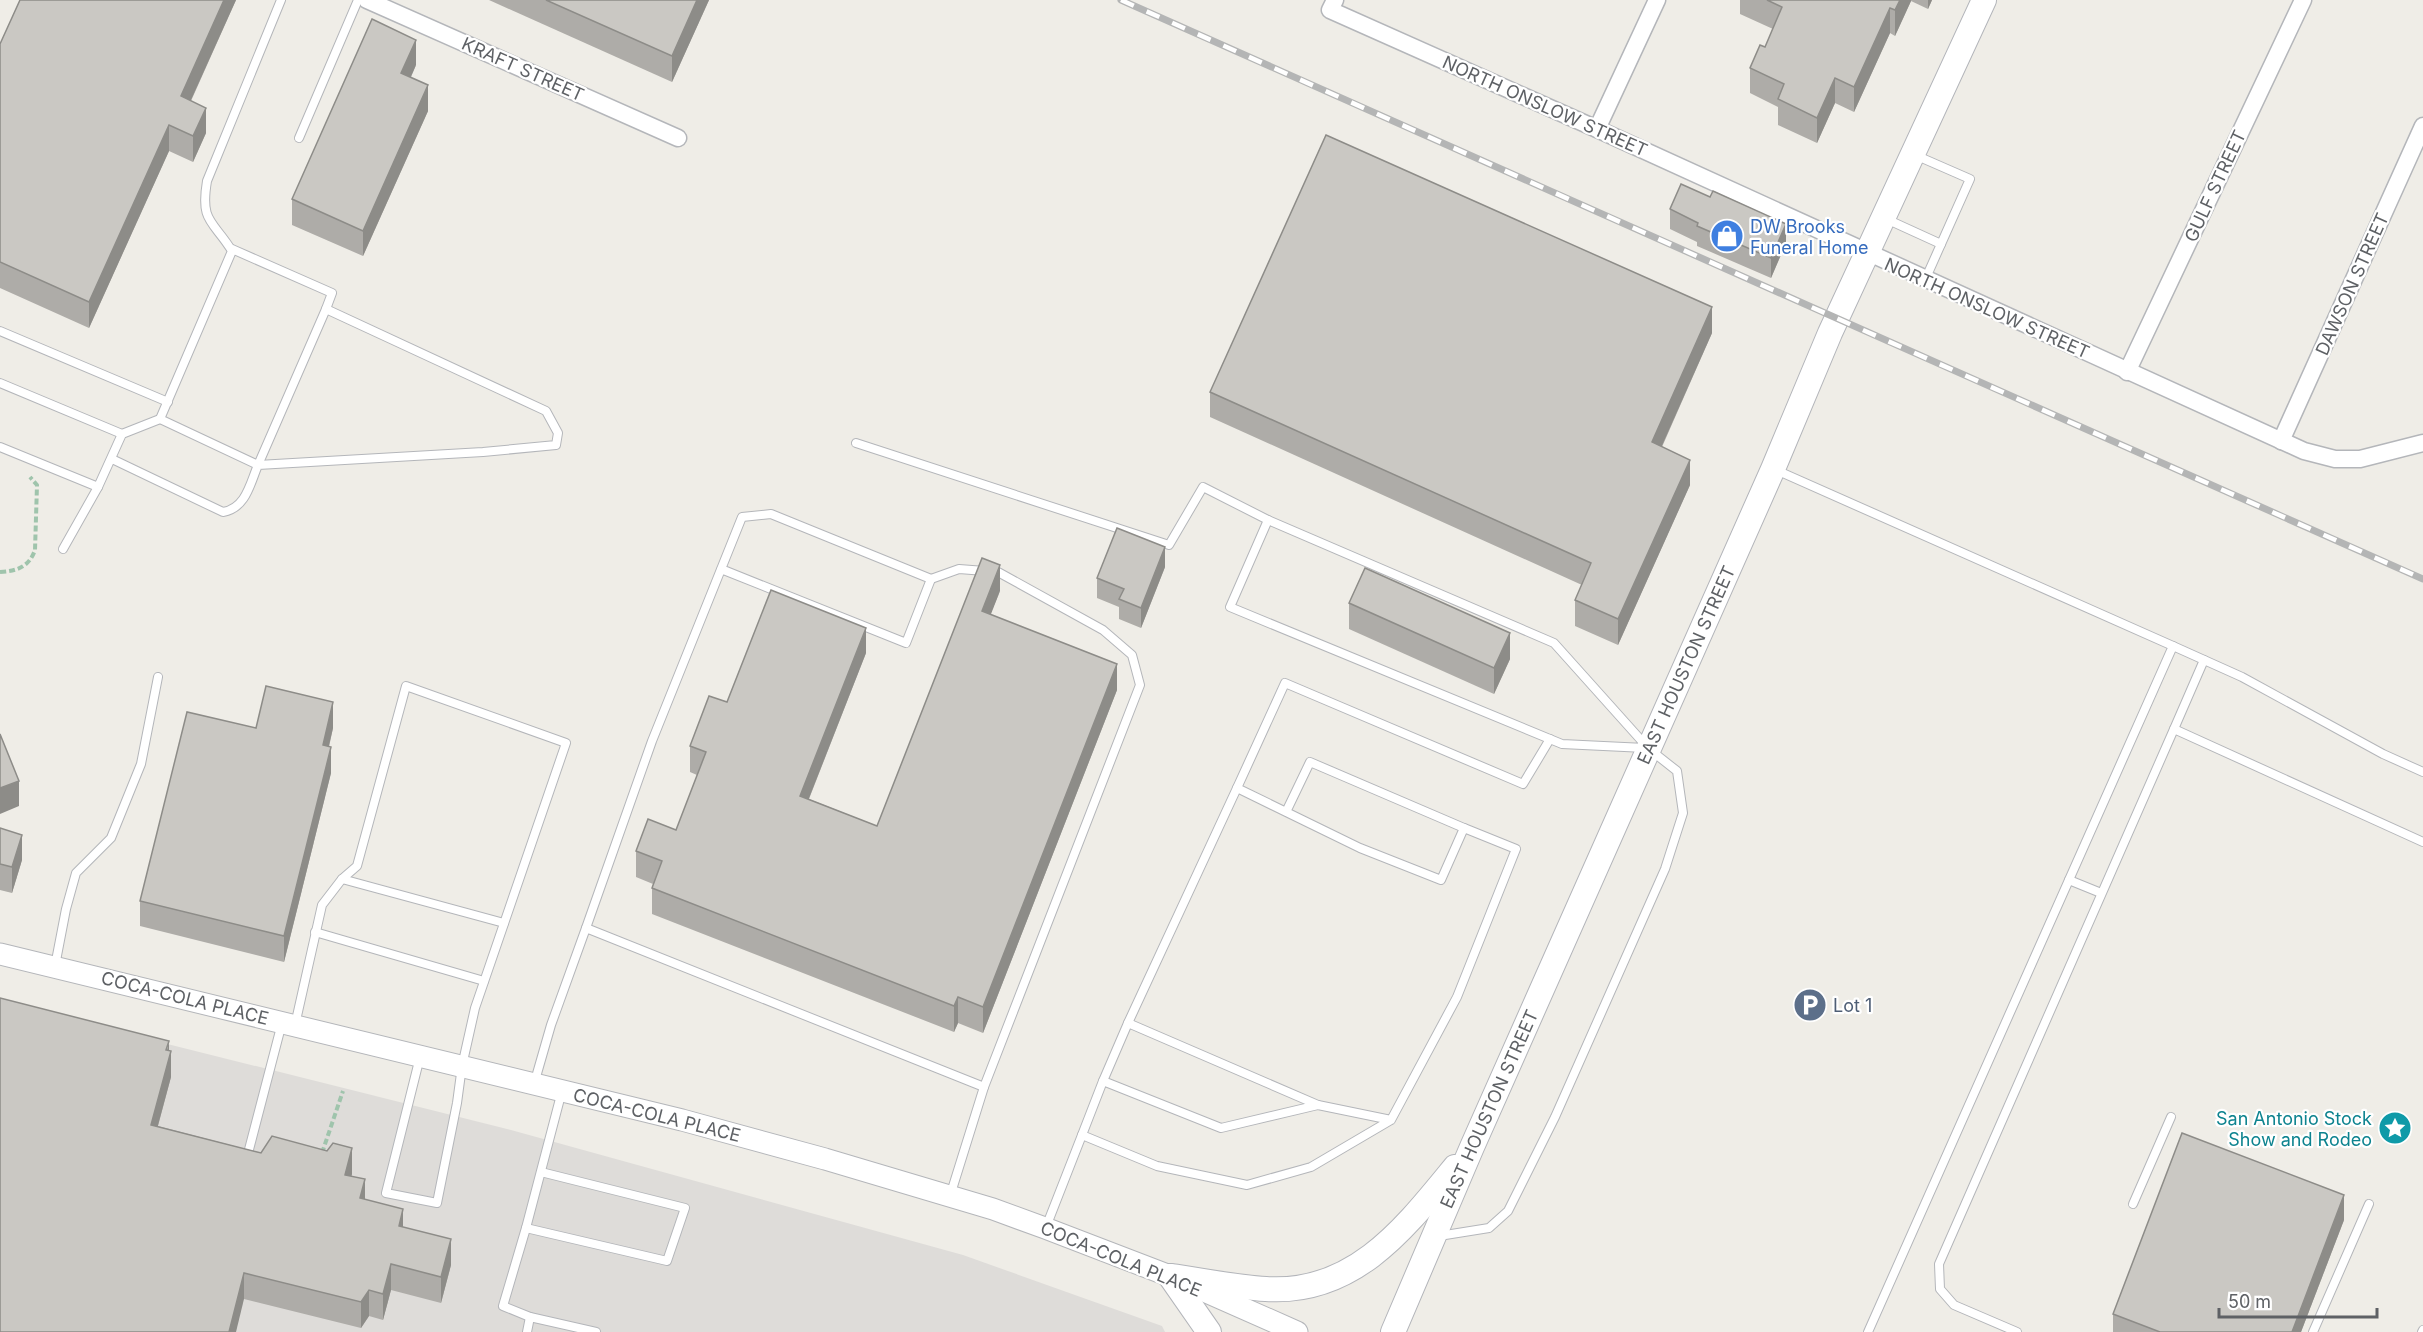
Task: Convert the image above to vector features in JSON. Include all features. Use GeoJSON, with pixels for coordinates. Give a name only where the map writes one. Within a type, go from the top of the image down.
{"type":"FeatureCollection","features":[{"type":"Feature","properties":{"kind":"main road","name":"EAST HOUSTON STREET"},"geometry":{"type":"LineString","coordinates":[[1393,1332],[1472,1147],[1773,469],[1830,333],[1984,0]]}},
{"type":"Feature","properties":{"kind":"main road"},"geometry":{"type":"LineString","coordinates":[[1170,1276],[1268,1289],[1318,1284],[1365,1262],[1405,1228],[1472,1147]]}},
{"type":"Feature","properties":{"kind":"main road"},"geometry":{"type":"LineString","coordinates":[[1170,1276],[1209,1332]]}},
{"type":"Feature","properties":{"kind":"street","name":"KRAFT STREET"},"geometry":{"type":"LineString","coordinates":[[367,0],[678,138]]}},
{"type":"Feature","properties":{"kind":"street"},"geometry":{"type":"LineString","coordinates":[[1597,129],[1657,0]]}},
{"type":"Feature","properties":{"kind":"street","name":"GULF STREET"},"geometry":{"type":"LineString","coordinates":[[2127,372],[2303,0]]}},
{"type":"Feature","properties":{"kind":"street","name":"NORTH ONSLOW STREET"},"geometry":{"type":"LineString","coordinates":[[1332,5],[1866,253],[2304,451],[2335,459],[2360,459],[2423,443]]}},
{"type":"Feature","properties":{"kind":"street","name":"DAWSON STREET"},"geometry":{"type":"LineString","coordinates":[[2281,441],[2423,126]]}},
{"type":"Feature","properties":{"kind":"street","name":"COCA-COLA PLACE"},"geometry":{"type":"LineString","coordinates":[[0,954],[420,1055],[792,1150],[1045,1228],[1170,1276],[1297,1332]]}},
{"type":"Feature","properties":{"kind":"lane"},"geometry":{"type":"LineString","coordinates":[[112,459],[223,512],[238,507],[244,501],[332,293],[232,249],[208,221],[205,203],[207,181],[281,0]]}},
{"type":"Feature","properties":{"kind":"lane"},"geometry":{"type":"LineString","coordinates":[[298,138],[358,0]]}},
{"type":"Feature","properties":{"kind":"lane"},"geometry":{"type":"LineString","coordinates":[[1912,154],[1970,179],[1925,280]]}},
{"type":"Feature","properties":{"kind":"lane"},"geometry":{"type":"LineString","coordinates":[[1883,217],[1941,244]]}},
{"type":"Feature","properties":{"kind":"lane"},"geometry":{"type":"LineString","coordinates":[[0,383],[122,434],[160,419],[232,249]]}},
{"type":"Feature","properties":{"kind":"lane"},"geometry":{"type":"LineString","coordinates":[[160,419],[258,465],[483,452],[556,444],[558,433],[546,411],[326,309]]}},
{"type":"Feature","properties":{"kind":"lane"},"geometry":{"type":"LineString","coordinates":[[0,331],[168,402]]}},
{"type":"Feature","properties":{"kind":"lane"},"geometry":{"type":"LineString","coordinates":[[63,549],[98,487],[122,434]]}},
{"type":"Feature","properties":{"kind":"lane"},"geometry":{"type":"LineString","coordinates":[[856,443],[1169,545],[1203,487],[1268,520],[1554,643],[1649,748],[1677,771],[1683,813],[1665,868],[1555,1117],[1508,1211],[1489,1228],[1434,1237]]}},
{"type":"Feature","properties":{"kind":"lane"},"geometry":{"type":"LineString","coordinates":[[0,447],[98,487]]}},
{"type":"Feature","properties":{"kind":"lane"},"geometry":{"type":"LineString","coordinates":[[1773,469],[2242,676],[2384,754],[2423,772]]}},
{"type":"Feature","properties":{"kind":"lane"},"geometry":{"type":"LineString","coordinates":[[534,1084],[551,1025],[652,741],[742,517],[771,514],[931,579],[959,569],[998,572],[1103,630],[1132,655],[1140,685],[984,1087],[949,1197]]}},
{"type":"Feature","properties":{"kind":"lane"},"geometry":{"type":"LineString","coordinates":[[1268,520],[1230,607],[1562,744],[1649,748]]}},
{"type":"Feature","properties":{"kind":"lane"},"geometry":{"type":"LineString","coordinates":[[721,569],[906,643],[931,579]]}},
{"type":"Feature","properties":{"kind":"lane"},"geometry":{"type":"LineString","coordinates":[[1868,1332],[2174,646]]}},
{"type":"Feature","properties":{"kind":"lane"},"geometry":{"type":"LineString","coordinates":[[2017,1332],[1954,1305],[1940,1289],[1939,1264],[2204,660]]}},
{"type":"Feature","properties":{"kind":"lane"},"geometry":{"type":"LineString","coordinates":[[55,967],[66,909],[76,873],[111,838],[141,764],[158,677]]}},
{"type":"Feature","properties":{"kind":"lane"},"geometry":{"type":"LineString","coordinates":[[1045,1228],[1102,1081],[1285,683],[1523,784],[1550,739]]}},
{"type":"Feature","properties":{"kind":"lane"},"geometry":{"type":"LineString","coordinates":[[246,1162],[289,1024],[322,905],[342,879],[357,866],[406,686],[566,743],[475,1008],[437,1203],[386,1192],[420,1055]]}},
{"type":"Feature","properties":{"kind":"lane"},"geometry":{"type":"LineString","coordinates":[[2174,729],[2423,842]]}},
{"type":"Feature","properties":{"kind":"lane"},"geometry":{"type":"LineString","coordinates":[[1082,1136],[1157,1166],[1247,1185],[1311,1167],[1391,1120],[1457,998],[1516,849],[1310,762],[1287,812]]}},
{"type":"Feature","properties":{"kind":"lane"},"geometry":{"type":"LineString","coordinates":[[1237,788],[1360,848],[1441,880],[1464,828]]}},
{"type":"Feature","properties":{"kind":"lane"},"geometry":{"type":"LineString","coordinates":[[342,879],[504,923]]}},
{"type":"Feature","properties":{"kind":"lane"},"geometry":{"type":"LineString","coordinates":[[2069,880],[2101,893]]}},
{"type":"Feature","properties":{"kind":"lane"},"geometry":{"type":"LineString","coordinates":[[586,928],[984,1087]]}},
{"type":"Feature","properties":{"kind":"lane"},"geometry":{"type":"LineString","coordinates":[[315,932],[484,981]]}},
{"type":"Feature","properties":{"kind":"lane"},"geometry":{"type":"LineString","coordinates":[[1128,1023],[1318,1105],[1391,1120]]}},
{"type":"Feature","properties":{"kind":"lane"},"geometry":{"type":"LineString","coordinates":[[1102,1081],[1221,1128],[1318,1105]]}},
{"type":"Feature","properties":{"kind":"lane"},"geometry":{"type":"LineString","coordinates":[[562,1091],[503,1306],[530,1317],[596,1332]]}},
{"type":"Feature","properties":{"kind":"lane"},"geometry":{"type":"LineString","coordinates":[[2133,1204],[2172,1117]]}},
{"type":"Feature","properties":{"kind":"lane"},"geometry":{"type":"LineString","coordinates":[[526,1228],[667,1261],[685,1208],[541,1172]]}},
{"type":"Feature","properties":{"kind":"lane"},"geometry":{"type":"LineString","coordinates":[[2313,1332],[2369,1204]]}},
{"type":"Feature","properties":{"kind":"lane"},"geometry":{"type":"LineString","coordinates":[[527,1332],[530,1317]]}},
{"type":"Feature","properties":{"kind":"path"},"geometry":{"type":"LineString","coordinates":[[0,572],[13,571],[27,566],[35,550],[37,485],[33,478],[26,475]]}},
{"type":"Feature","properties":{"kind":"path"},"geometry":{"type":"LineString","coordinates":[[321,1158],[343,1091]]}},
{"type":"Feature","properties":{"kind":"shaded area"},"geometry":{"type":"Polygon","coordinates":[[[0,1002],[511,1130],[963,1255],[1162,1326],[1165,1332],[0,1332],[0,1002]]]}},
{"type":"Feature","properties":{"kind":"building"},"geometry":{"type":"Polygon","coordinates":[[[20,0],[224,0],[181,96],[206,108],[193,136],[169,125],[89,302],[0,262],[0,44],[20,0]]]}},
{"type":"Feature","properties":{"kind":"building"},"geometry":{"type":"Polygon","coordinates":[[[546,0],[697,0],[672,56],[546,0]]]}},
{"type":"Feature","properties":{"kind":"building"},"geometry":{"type":"Polygon","coordinates":[[[1767,0],[1900,0],[1895,10],[1890,8],[1854,87],[1835,78],[1817,118],[1778,99],[1784,84],[1750,68],[1760,45],[1765,47],[1782,7],[1767,0]]]}},
{"type":"Feature","properties":{"kind":"building"},"geometry":{"type":"Polygon","coordinates":[[[372,19],[416,40],[401,73],[428,85],[363,231],[292,199],[372,19]]]}},
{"type":"Feature","properties":{"kind":"building"},"geometry":{"type":"Polygon","coordinates":[[[1326,135],[1712,307],[1652,442],[1690,460],[1618,619],[1575,600],[1591,563],[1210,392],[1326,135]]]}},
{"type":"Feature","properties":{"kind":"building"},"geometry":{"type":"Polygon","coordinates":[[[1681,184],[1710,197],[1713,191],[1786,224],[1771,258],[1697,226],[1698,223],[1670,209],[1681,184]]]}},
{"type":"Feature","properties":{"kind":"building"},"geometry":{"type":"Polygon","coordinates":[[[1117,528],[1165,547],[1141,608],[1119,599],[1124,589],[1097,578],[1117,528]]]}},
{"type":"Feature","properties":{"kind":"building"},"geometry":{"type":"Polygon","coordinates":[[[982,558],[1000,565],[982,611],[1117,664],[983,1007],[958,997],[954,1006],[652,888],[662,861],[636,851],[648,819],[676,830],[706,752],[690,746],[709,696],[727,702],[771,590],[866,628],[800,796],[877,826],[982,558]]]}},
{"type":"Feature","properties":{"kind":"building"},"geometry":{"type":"Polygon","coordinates":[[[1365,568],[1510,633],[1494,668],[1349,603],[1365,568]]]}},
{"type":"Feature","properties":{"kind":"building"},"geometry":{"type":"Polygon","coordinates":[[[266,686],[333,702],[323,745],[331,747],[284,936],[140,901],[187,712],[256,728],[266,686]]]}},
{"type":"Feature","properties":{"kind":"building"},"geometry":{"type":"Polygon","coordinates":[[[0,734],[19,781],[0,788],[0,734]]]}},
{"type":"Feature","properties":{"kind":"building"},"geometry":{"type":"Polygon","coordinates":[[[0,828],[22,835],[12,867],[0,864],[0,828]]]}},
{"type":"Feature","properties":{"kind":"building"},"geometry":{"type":"Polygon","coordinates":[[[0,998],[169,1041],[166,1050],[171,1051],[151,1125],[261,1153],[272,1136],[327,1151],[333,1143],[352,1148],[345,1175],[365,1179],[360,1198],[403,1209],[399,1226],[451,1239],[441,1277],[391,1264],[383,1294],[369,1290],[361,1302],[244,1273],[229,1332],[0,1332],[0,998]]]}},
{"type":"Feature","properties":{"kind":"building"},"geometry":{"type":"Polygon","coordinates":[[[2182,1133],[2344,1195],[2292,1332],[2160,1332],[2113,1314],[2182,1133]]]}},
{"type":"Feature","properties":{"kind":"railway"},"geometry":{"type":"LineString","coordinates":[[1121,0],[2423,579]]}},
{"type":"Feature","properties":{"kind":"place","name":"DW Brooks Funeral Home"},"geometry":{"type":"Point","coordinates":[1727,236]}},
{"type":"Feature","properties":{"kind":"place","name":"Lot 1"},"geometry":{"type":"Point","coordinates":[1810,1005]}},
{"type":"Feature","properties":{"kind":"place","name":"San Antonio Stock Show and Rodeo"},"geometry":{"type":"Point","coordinates":[2395,1128]}}]}
